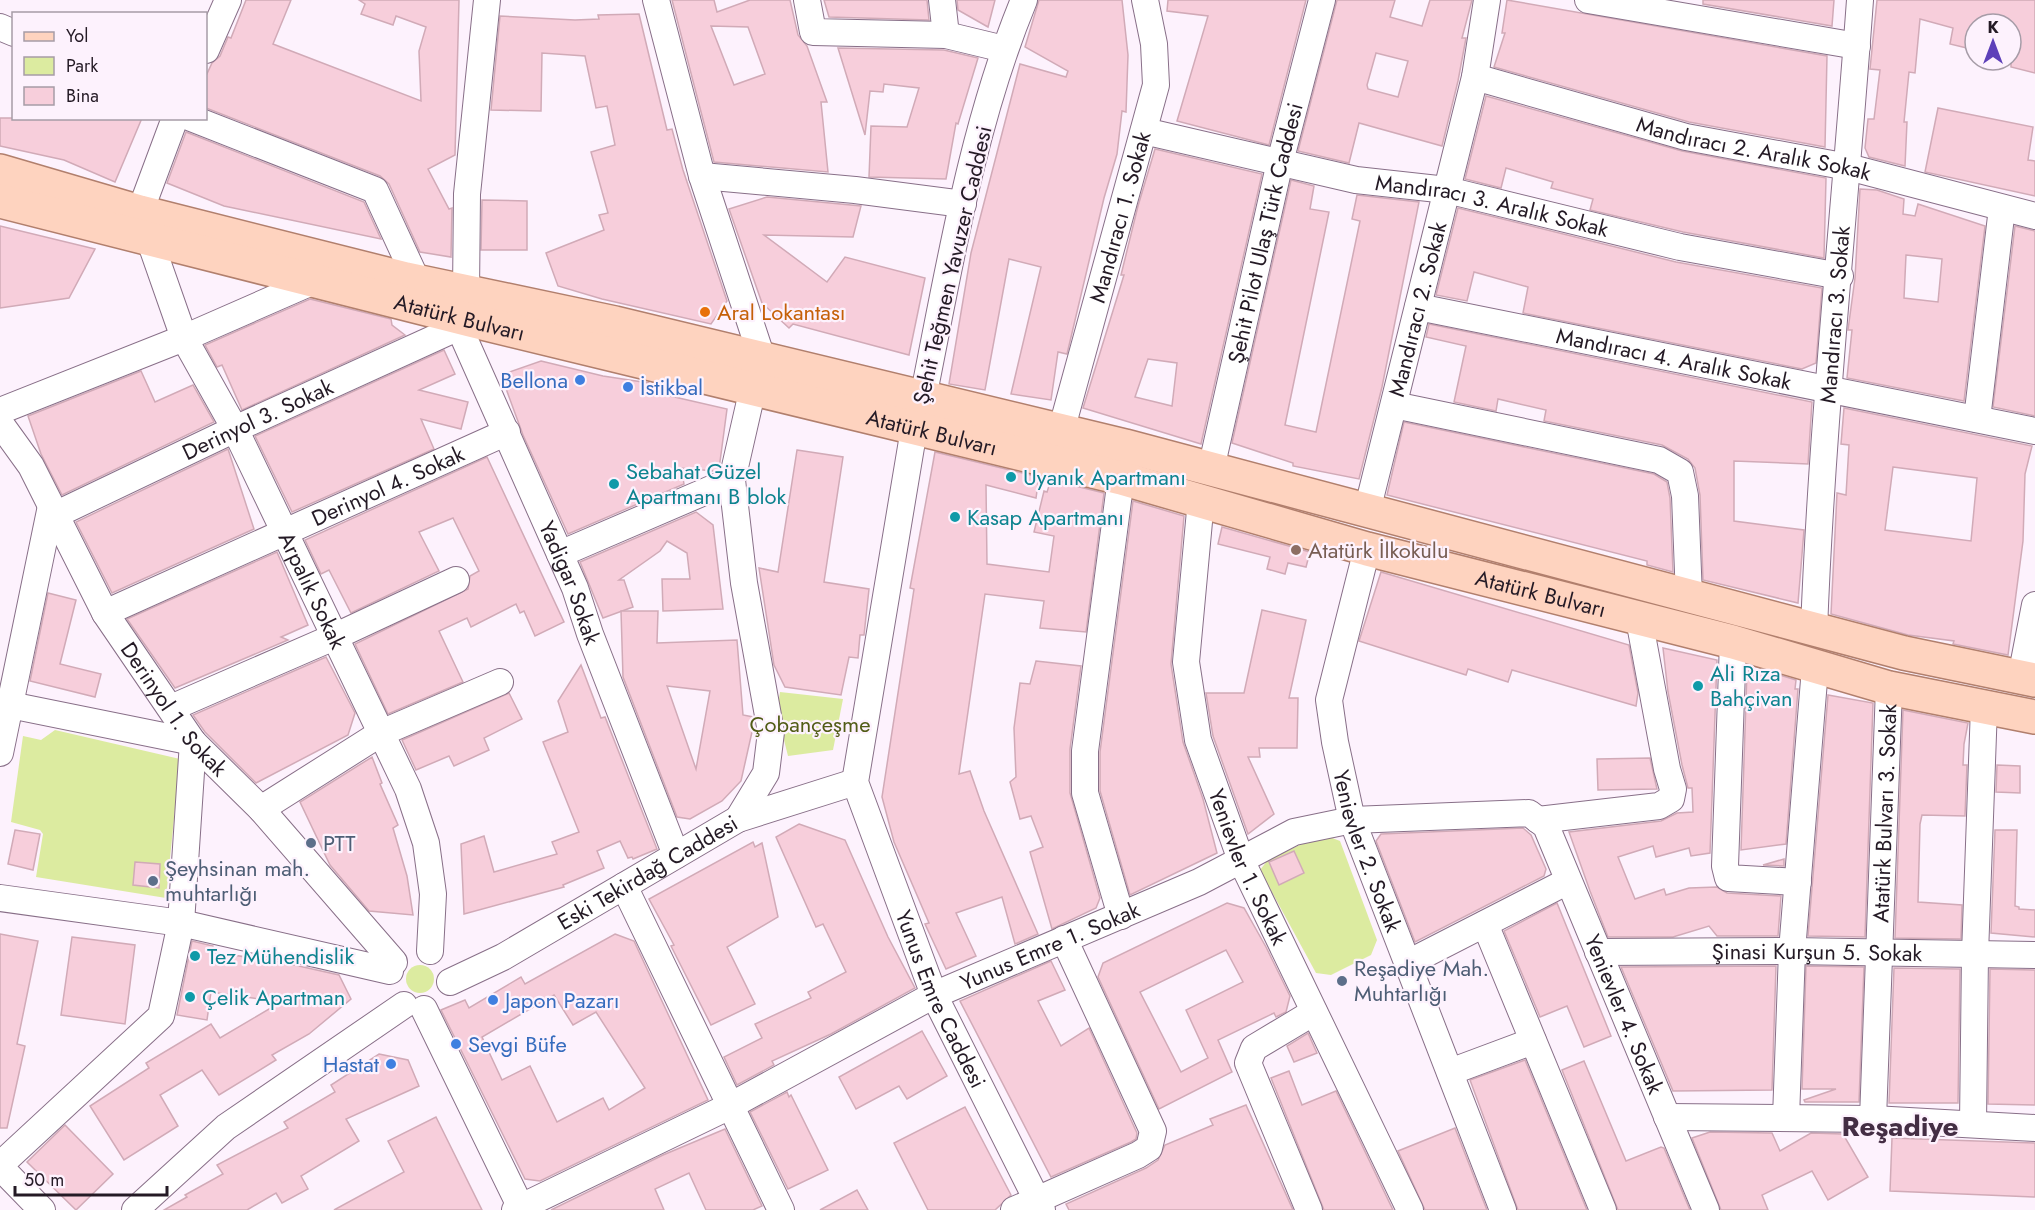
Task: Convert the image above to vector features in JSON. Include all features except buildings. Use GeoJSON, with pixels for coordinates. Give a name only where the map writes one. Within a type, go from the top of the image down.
{"type":"FeatureCollection","features":[{"type":"Feature","properties":{"kind":"main road","name":"Atatürk Bulvarı"},"geometry":{"type":"LineString","coordinates":[[0,171],[145,226],[314,281],[757,373],[923,398],[1211,469],[1904,653],[2028,678]]}},
{"type":"Feature","properties":{"kind":"main road","name":"Atatürk Bulvarı"},"geometry":{"type":"LineString","coordinates":[[0,201],[145,226],[417,281],[465,313]]}},
{"type":"Feature","properties":{"kind":"main road","name":"Atatürk Bulvarı"},"geometry":{"type":"LineString","coordinates":[[757,373],[914,429],[1121,478],[1367,549],[1733,642],[1888,688],[2035,717]]}},
{"type":"Feature","properties":{"kind":"street"},"geometry":{"type":"LineString","coordinates":[[207,48],[228,0]]}},
{"type":"Feature","properties":{"kind":"street"},"geometry":{"type":"LineString","coordinates":[[465,313],[467,194],[487,0]]}},
{"type":"Feature","properties":{"kind":"street"},"geometry":{"type":"LineString","coordinates":[[656,0],[757,373],[732,480],[744,584],[771,732],[766,773],[738,819]]}},
{"type":"Feature","properties":{"kind":"street"},"geometry":{"type":"LineString","coordinates":[[807,0],[813,32],[946,34],[1004,49]]}},
{"type":"Feature","properties":{"kind":"street"},"geometry":{"type":"LineString","coordinates":[[942,0],[946,34]]}},
{"type":"Feature","properties":{"kind":"street","name":"Şehit Teğmen Yavuzer Caddesi"},"geometry":{"type":"LineString","coordinates":[[855,782],[914,429],[923,398],[963,204],[1004,49],[1024,0]]}},
{"type":"Feature","properties":{"kind":"street","name":"Mandıracı 1. Sokak"},"geometry":{"type":"LineString","coordinates":[[1061,431],[1156,85],[1154,44],[1145,0]]}},
{"type":"Feature","properties":{"kind":"street","name":"Şehit Pilot Ulaş Türk Caddesi"},"geometry":{"type":"LineString","coordinates":[[1211,469],[1280,162],[1322,0]]}},
{"type":"Feature","properties":{"kind":"street","name":"Mandıracı 2. Sokak"},"geometry":{"type":"LineString","coordinates":[[1368,511],[1475,76],[1487,0]]}},
{"type":"Feature","properties":{"kind":"street"},"geometry":{"type":"LineString","coordinates":[[1588,0],[1857,46]]}},
{"type":"Feature","properties":{"kind":"street","name":"Mandıracı 3. Sokak"},"geometry":{"type":"LineString","coordinates":[[1814,630],[1820,491],[1831,388],[1860,0]]}},
{"type":"Feature","properties":{"kind":"street","name":"Mandıracı 2. Aralık Sokak"},"geometry":{"type":"LineString","coordinates":[[1475,76],[1686,137],[1848,167],[2035,216]]}},
{"type":"Feature","properties":{"kind":"street"},"geometry":{"type":"LineString","coordinates":[[145,226],[174,120]]}},
{"type":"Feature","properties":{"kind":"street"},"geometry":{"type":"LineString","coordinates":[[196,120],[375,190],[417,281]]}},
{"type":"Feature","properties":{"kind":"street","name":"Mandıracı 3. Aralık Sokak"},"geometry":{"type":"LineString","coordinates":[[1144,131],[1356,180],[1447,189],[1680,247],[1840,276]]}},
{"type":"Feature","properties":{"kind":"street"},"geometry":{"type":"LineString","coordinates":[[702,176],[855,190],[963,204]]}},
{"type":"Feature","properties":{"kind":"street"},"geometry":{"type":"LineString","coordinates":[[1977,419],[2002,208]]}},
{"type":"Feature","properties":{"kind":"street","name":"Arpalık Sokak"},"geometry":{"type":"LineString","coordinates":[[145,226],[184,338],[235,429],[408,789],[426,843],[433,894],[429,951]]}},
{"type":"Feature","properties":{"kind":"street"},"geometry":{"type":"LineString","coordinates":[[0,411],[184,338],[314,281]]}},
{"type":"Feature","properties":{"kind":"street","name":"Mandıracı 4. Aralık Sokak"},"geometry":{"type":"LineString","coordinates":[[1418,308],[1831,388],[2035,431]]}},
{"type":"Feature","properties":{"kind":"street","name":"Derinyol 3. Sokak"},"geometry":{"type":"LineString","coordinates":[[53,510],[235,429],[465,313]]}},
{"type":"Feature","properties":{"kind":"street","name":"Yadigar Sokak"},"geometry":{"type":"LineString","coordinates":[[465,313],[507,432],[560,554],[676,855]]}},
{"type":"Feature","properties":{"kind":"street"},"geometry":{"type":"LineString","coordinates":[[1394,405],[1659,460],[1680,472],[1685,496],[1689,597]]}},
{"type":"Feature","properties":{"kind":"street","name":"Derinyol 1. Sokak"},"geometry":{"type":"LineString","coordinates":[[0,423],[31,466],[105,613],[193,742],[261,809],[392,967]]}},
{"type":"Feature","properties":{"kind":"street","name":"Derinyol 4. Sokak"},"geometry":{"type":"LineString","coordinates":[[105,613],[284,530],[507,432]]}},
{"type":"Feature","properties":{"kind":"street"},"geometry":{"type":"LineString","coordinates":[[1120,916],[1085,793],[1085,751],[1121,478]]}},
{"type":"Feature","properties":{"kind":"street"},"geometry":{"type":"LineString","coordinates":[[560,554],[732,480]]}},
{"type":"Feature","properties":{"kind":"street","name":"Yenievler 1. Sokak"},"geometry":{"type":"LineString","coordinates":[[1201,500],[1186,662],[1198,740],[1241,860],[1410,1210]]}},
{"type":"Feature","properties":{"kind":"street"},"geometry":{"type":"LineString","coordinates":[[0,753],[5,704],[53,510]]}},
{"type":"Feature","properties":{"kind":"street","name":"Yenievler 2. Sokak"},"geometry":{"type":"LineString","coordinates":[[1367,549],[1329,700],[1335,742],[1352,820],[1503,1210]]}},
{"type":"Feature","properties":{"kind":"street"},"geometry":{"type":"LineString","coordinates":[[171,708],[334,637],[456,580]]}},
{"type":"Feature","properties":{"kind":"street"},"geometry":{"type":"LineString","coordinates":[[2028,678],[2035,609]]}},
{"type":"Feature","properties":{"kind":"street","name":"Yunus Emre 1. Sokak"},"geometry":{"type":"LineString","coordinates":[[519,1209],[730,1106],[934,995],[1199,882],[1294,832],[1352,820],[1529,813],[1538,820],[1659,806],[1671,799],[1673,789],[1667,769],[1639,619]]}},
{"type":"Feature","properties":{"kind":"street"},"geometry":{"type":"LineString","coordinates":[[1733,642],[1725,866],[1728,878],[1798,882]]}},
{"type":"Feature","properties":{"kind":"street"},"geometry":{"type":"LineString","coordinates":[[1786,1118],[1791,951],[1815,668]]}},
{"type":"Feature","properties":{"kind":"street"},"geometry":{"type":"LineString","coordinates":[[261,809],[381,733],[500,682]]}},
{"type":"Feature","properties":{"kind":"street","name":"Atatürk Bulvarı 3. Sokak"},"geometry":{"type":"LineString","coordinates":[[1873,1119],[1877,952],[1888,688]]}},
{"type":"Feature","properties":{"kind":"street"},"geometry":{"type":"LineString","coordinates":[[5,704],[193,742],[181,923],[161,1016],[0,1166],[42,1210]]}},
{"type":"Feature","properties":{"kind":"street"},"geometry":{"type":"LineString","coordinates":[[1973,1124],[1975,954],[1984,707]]}},
{"type":"Feature","properties":{"kind":"street","name":"Eski Tekirdağ Caddesi"},"geometry":{"type":"LineString","coordinates":[[450,982],[503,957],[738,819],[855,782]]}},
{"type":"Feature","properties":{"kind":"street","name":"Yunus Emre Caddesi"},"geometry":{"type":"LineString","coordinates":[[855,782],[934,995],[1030,1206]]}},
{"type":"Feature","properties":{"kind":"street","name":"Yenievler 4. Sokak"},"geometry":{"type":"LineString","coordinates":[[1538,820],[1546,826],[1706,1210]]}},
{"type":"Feature","properties":{"kind":"street"},"geometry":{"type":"LineString","coordinates":[[1408,963],[1568,881]]}},
{"type":"Feature","properties":{"kind":"street"},"geometry":{"type":"LineString","coordinates":[[624,886],[781,1210]]}},
{"type":"Feature","properties":{"kind":"street"},"geometry":{"type":"LineString","coordinates":[[0,898],[181,923],[392,967]]}},
{"type":"Feature","properties":{"kind":"street"},"geometry":{"type":"LineString","coordinates":[[1485,924],[1603,1210]]}},
{"type":"Feature","properties":{"kind":"street"},"geometry":{"type":"LineString","coordinates":[[1030,1206],[1138,1155],[1149,1148],[1153,1131],[1064,939]]}},
{"type":"Feature","properties":{"kind":"street"},"geometry":{"type":"LineString","coordinates":[[135,1210],[226,1127],[414,1007],[441,1001],[450,982],[445,963],[429,951],[410,951],[392,967],[391,991],[414,1007],[519,1209]]}},
{"type":"Feature","properties":{"kind":"street","name":"Şinasi Kurşun 5. Sokak"},"geometry":{"type":"LineString","coordinates":[[1598,952],[1791,951],[2035,955]]}},
{"type":"Feature","properties":{"kind":"street"},"geometry":{"type":"LineString","coordinates":[[1309,1210],[1248,1063],[1254,1048],[1314,1012]]}},
{"type":"Feature","properties":{"kind":"street"},"geometry":{"type":"LineString","coordinates":[[1450,1072],[1533,1041]]}},
{"type":"Feature","properties":{"kind":"street"},"geometry":{"type":"LineString","coordinates":[[1667,1117],[1873,1119],[2035,1128]]}},
{"type":"Feature","properties":{"kind":"green space","name":"Çobançeşme"},"geometry":{"type":"Polygon","coordinates":[[[780,692],[843,699],[833,750],[788,756],[777,712],[780,692]]]}},
{"type":"Feature","properties":{"kind":"green space"},"geometry":{"type":"Polygon","coordinates":[[[55,730],[180,759],[166,898],[36,877],[43,834],[40,830],[11,822],[23,736],[41,740],[55,730]]]}},
{"type":"Feature","properties":{"kind":"green space"},"geometry":{"type":"Polygon","coordinates":[[[1322,834],[1340,841],[1377,940],[1371,955],[1331,975],[1316,973],[1260,870],[1267,861],[1322,834]]]}},
{"type":"Feature","properties":{"kind":"green space"},"geometry":{"type":"Polygon","coordinates":[[[420,965],[430,969],[434,979],[430,989],[420,993],[410,989],[406,979],[410,969],[420,965]]]}},
{"type":"Feature","properties":{"kind":"place","name":"Aral Lokantası"},"geometry":{"type":"Point","coordinates":[705,312]}},
{"type":"Feature","properties":{"kind":"place","name":"Bellona"},"geometry":{"type":"Point","coordinates":[580,380]}},
{"type":"Feature","properties":{"kind":"place","name":"İstikbal"},"geometry":{"type":"Point","coordinates":[628,387]}},
{"type":"Feature","properties":{"kind":"place","name":"Uyanık Apartmanı"},"geometry":{"type":"Point","coordinates":[1011,477]}},
{"type":"Feature","properties":{"kind":"place","name":"Sebahat Güzel Apartmanı B blok"},"geometry":{"type":"Point","coordinates":[614,484]}},
{"type":"Feature","properties":{"kind":"place","name":"Kasap Apartmanı"},"geometry":{"type":"Point","coordinates":[955,517]}},
{"type":"Feature","properties":{"kind":"place","name":"Atatürk İlkokulu"},"geometry":{"type":"Point","coordinates":[1296,550]}},
{"type":"Feature","properties":{"kind":"place","name":"Ali Rıza Bahçivan"},"geometry":{"type":"Point","coordinates":[1698,686]}},
{"type":"Feature","properties":{"kind":"place","name":"PTT"},"geometry":{"type":"Point","coordinates":[311,843]}},
{"type":"Feature","properties":{"kind":"place","name":"Şeyhsinan mah. muhtarlığı"},"geometry":{"type":"Point","coordinates":[153,881]}},
{"type":"Feature","properties":{"kind":"place","name":"Tez Mühendislik"},"geometry":{"type":"Point","coordinates":[195,956]}},
{"type":"Feature","properties":{"kind":"place","name":"Reşadiye Mah. Muhtarlığı"},"geometry":{"type":"Point","coordinates":[1342,981]}},
{"type":"Feature","properties":{"kind":"place","name":"Çelik Apartman"},"geometry":{"type":"Point","coordinates":[190,997]}},
{"type":"Feature","properties":{"kind":"place","name":"Japon Pazarı"},"geometry":{"type":"Point","coordinates":[493,1000]}},
{"type":"Feature","properties":{"kind":"place","name":"Sevgi Büfe"},"geometry":{"type":"Point","coordinates":[456,1044]}},
{"type":"Feature","properties":{"kind":"place","name":"Hastat"},"geometry":{"type":"Point","coordinates":[391,1064]}},
{"type":"Feature","properties":{"kind":"district","name":"Reşadiye"},"geometry":{"type":"Point","coordinates":[1900,1126]}}]}
